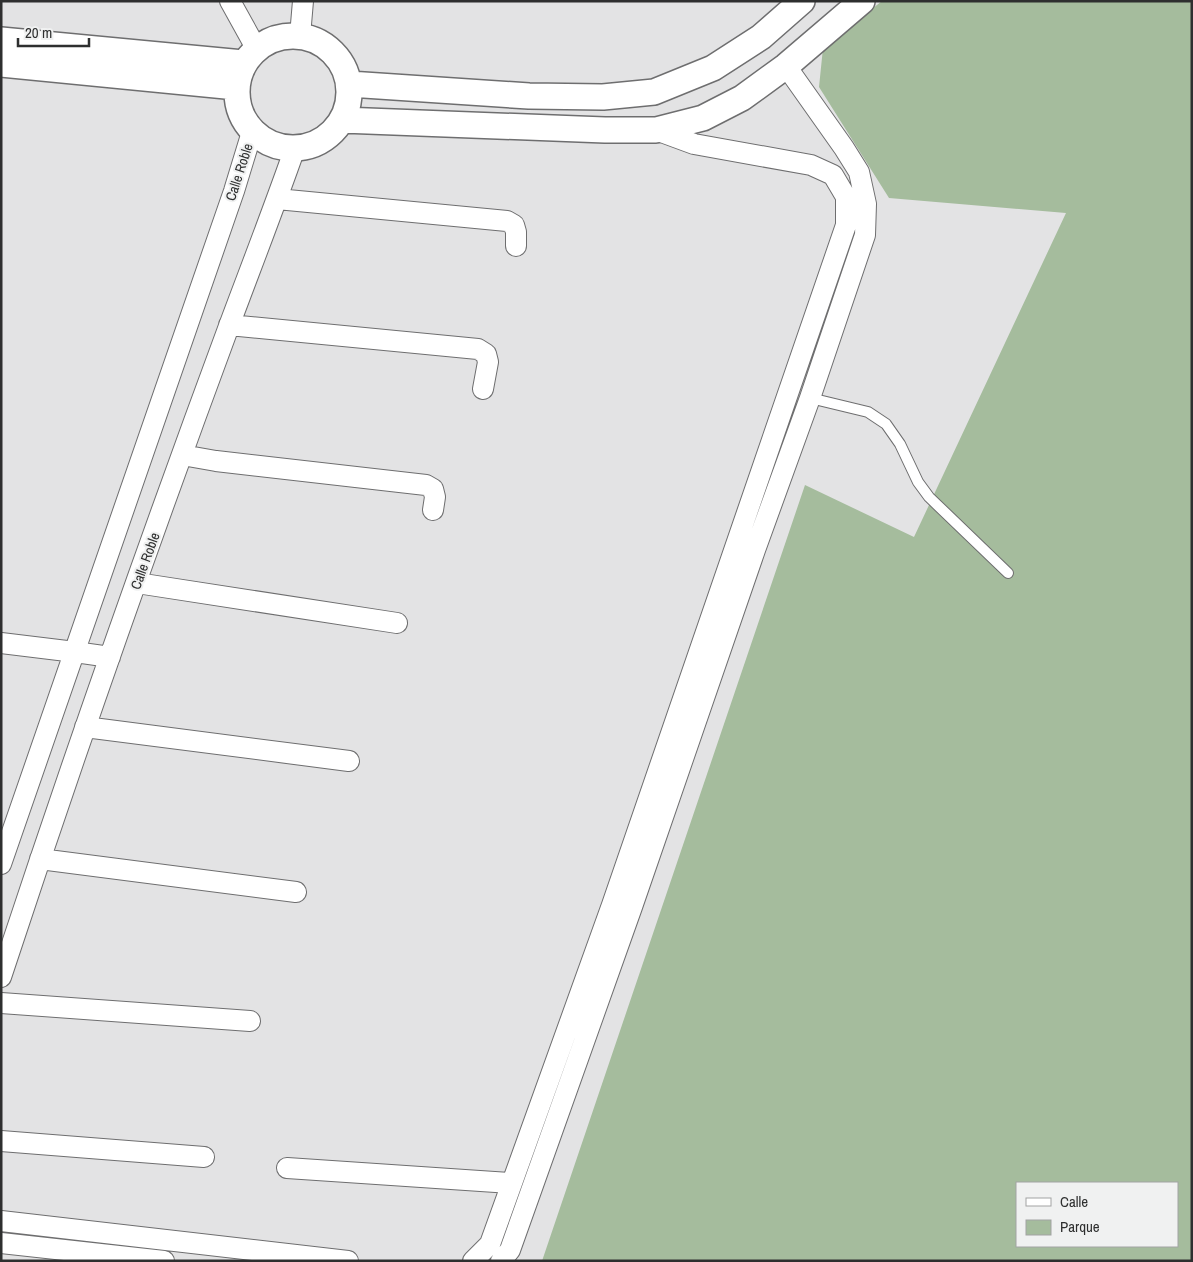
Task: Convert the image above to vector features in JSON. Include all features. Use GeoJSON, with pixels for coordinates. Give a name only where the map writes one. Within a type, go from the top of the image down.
{"type":"FeatureCollection","features":[{"type":"Feature","properties":{"kind":"street"},"geometry":{"type":"LineString","coordinates":[[230,1],[250,56]]}},
{"type":"Feature","properties":{"kind":"street"},"geometry":{"type":"LineString","coordinates":[[300,36],[303,1]]}},
{"type":"Feature","properties":{"kind":"street"},"geometry":{"type":"LineString","coordinates":[[349,84],[542,96],[603,96],[654,92],[713,68],[761,37],[802,1]]}},
{"type":"Feature","properties":{"kind":"street"},"geometry":{"type":"LineString","coordinates":[[342,120],[539,128],[656,130],[704,118],[742,98],[786,66],[862,1]]}},
{"type":"Feature","properties":{"kind":"street"},"geometry":{"type":"LineString","coordinates":[[300,36],[323,44],[340,61],[349,84],[348,103],[342,120],[330,134],[314,144],[295,148],[272,144],[252,132],[239,111],[236,87],[250,56],[277,37],[300,36]]}},
{"type":"Feature","properties":{"kind":"street"},"geometry":{"type":"LineString","coordinates":[[1,40],[250,56]]}},
{"type":"Feature","properties":{"kind":"street"},"geometry":{"type":"LineString","coordinates":[[1,64],[236,87]]}},
{"type":"Feature","properties":{"kind":"street"},"geometry":{"type":"LineString","coordinates":[[501,1261],[510,1250],[632,907],[755,550],[810,398],[865,234],[866,204],[859,172],[786,66]]}},
{"type":"Feature","properties":{"kind":"street"},"geometry":{"type":"LineString","coordinates":[[539,128],[542,96]]}},
{"type":"Feature","properties":{"kind":"street"},"geometry":{"type":"LineString","coordinates":[[473,1261],[490,1244],[612,905],[846,225],[846,197],[833,175],[811,164],[694,144],[656,130]]}},
{"type":"Feature","properties":{"kind":"street","name":"Calle Roble"},"geometry":{"type":"LineString","coordinates":[[1,864],[234,191],[252,132]]}},
{"type":"Feature","properties":{"kind":"street","name":"Calle Roble"},"geometry":{"type":"LineString","coordinates":[[1,977],[85,727],[182,455],[295,148]]}},
{"type":"Feature","properties":{"kind":"street"},"geometry":{"type":"LineString","coordinates":[[277,199],[507,221],[514,225],[516,246]]}},
{"type":"Feature","properties":{"kind":"street"},"geometry":{"type":"LineString","coordinates":[[229,326],[478,350],[486,354],[488,362],[483,389]]}},
{"type":"Feature","properties":{"kind":"street"},"geometry":{"type":"LineString","coordinates":[[182,455],[216,461],[426,485],[433,489],[435,497],[433,510]]}},
{"type":"Feature","properties":{"kind":"street"},"geometry":{"type":"LineString","coordinates":[[137,583],[397,623]]}},
{"type":"Feature","properties":{"kind":"street"},"geometry":{"type":"LineString","coordinates":[[1,643],[110,657]]}},
{"type":"Feature","properties":{"kind":"street"},"geometry":{"type":"LineString","coordinates":[[85,727],[349,761]]}},
{"type":"Feature","properties":{"kind":"street"},"geometry":{"type":"LineString","coordinates":[[40,859],[296,892]]}},
{"type":"Feature","properties":{"kind":"street"},"geometry":{"type":"LineString","coordinates":[[1,1003],[250,1021]]}},
{"type":"Feature","properties":{"kind":"street"},"geometry":{"type":"LineString","coordinates":[[1,1141],[204,1157]]}},
{"type":"Feature","properties":{"kind":"street"},"geometry":{"type":"LineString","coordinates":[[286,1168],[511,1183]]}},
{"type":"Feature","properties":{"kind":"street"},"geometry":{"type":"LineString","coordinates":[[1,1221],[348,1261]]}},
{"type":"Feature","properties":{"kind":"street"},"geometry":{"type":"LineString","coordinates":[[1,1244],[164,1261]]}},
{"type":"Feature","properties":{"kind":"lane"},"geometry":{"type":"LineString","coordinates":[[810,398],[868,412],[886,424],[900,444],[918,482],[929,497],[1008,573]]}},
{"type":"Feature","properties":{"kind":"green space"},"geometry":{"type":"Polygon","coordinates":[[[882,1],[1192,1],[1192,1261],[542,1261],[805,485],[914,537],[1066,213],[889,198],[819,87],[823,48],[882,1]]]}}]}
